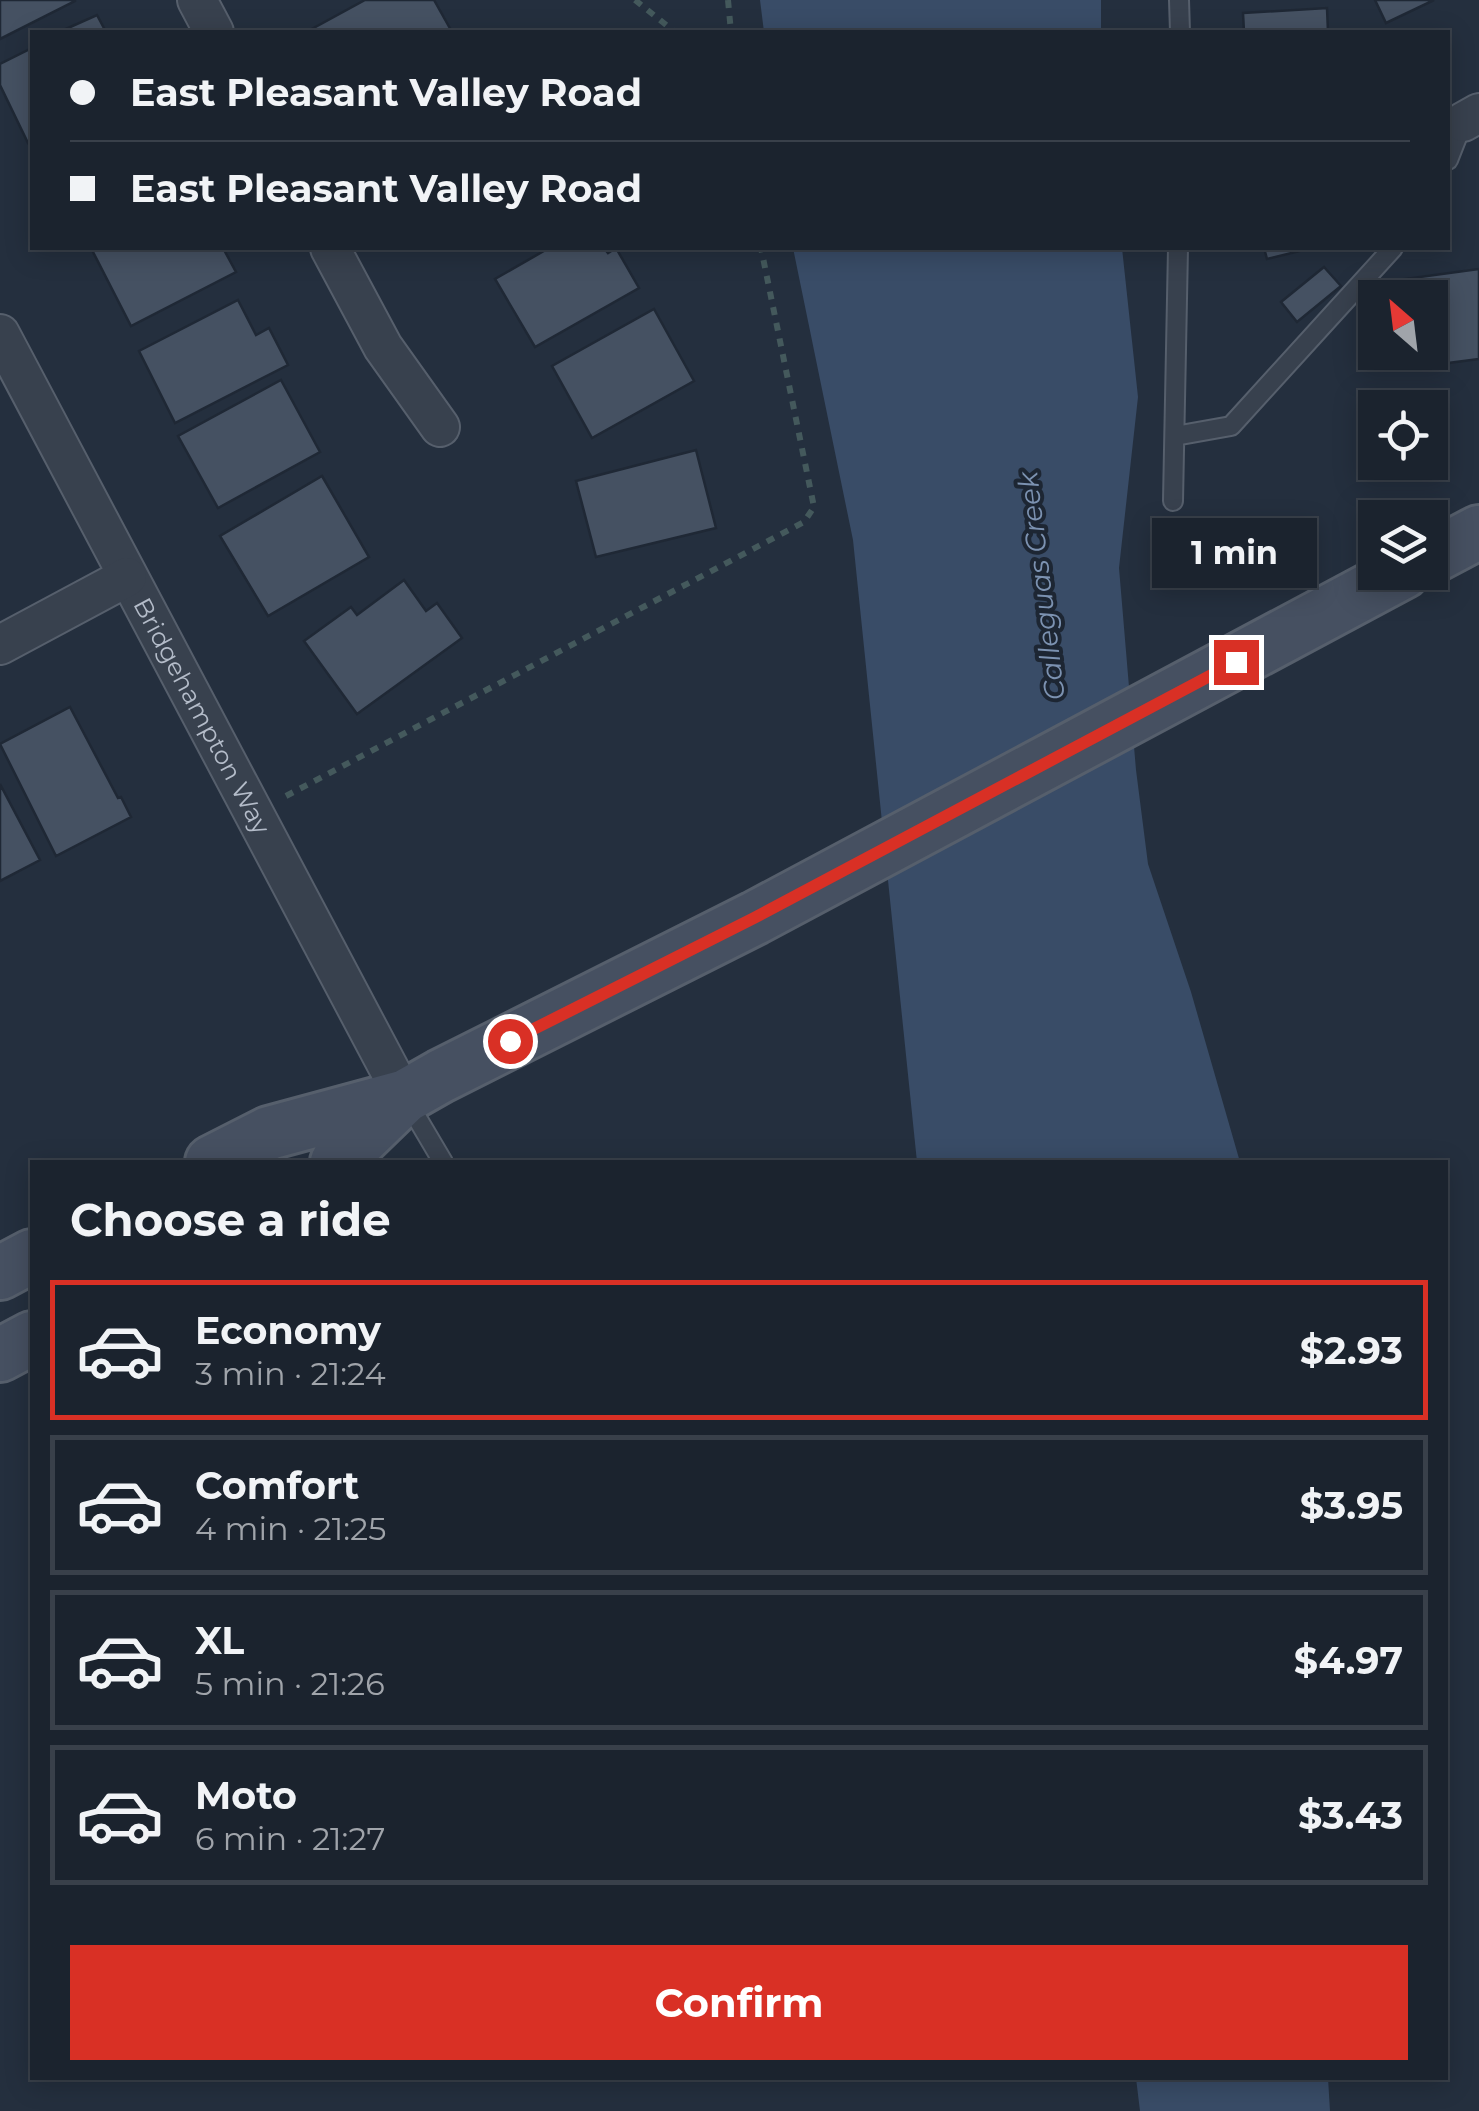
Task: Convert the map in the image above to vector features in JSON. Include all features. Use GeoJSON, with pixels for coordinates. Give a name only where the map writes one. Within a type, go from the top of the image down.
{"type":"FeatureCollection","features":[{"type":"Feature","properties":{"kind":"main road"},"geometry":{"type":"LineString","coordinates":[[1448,548],[1479,532]]}},
{"type":"Feature","properties":{"kind":"main road"},"geometry":{"type":"LineString","coordinates":[[216,1160],[269,1132],[404,1097],[754,918],[1370,590]]}},
{"type":"Feature","properties":{"kind":"main road"},"geometry":{"type":"LineString","coordinates":[[339,1160],[404,1097]]}},
{"type":"Feature","properties":{"kind":"main road"},"geometry":{"type":"LineString","coordinates":[[0,1273],[30,1257]]}},
{"type":"Feature","properties":{"kind":"main road"},"geometry":{"type":"LineString","coordinates":[[0,1355],[30,1339]]}},
{"type":"Feature","properties":{"kind":"street"},"geometry":{"type":"LineString","coordinates":[[197,0],[213,30]]}},
{"type":"Feature","properties":{"kind":"street"},"geometry":{"type":"LineString","coordinates":[[331,250],[383,346],[440,427]]}},
{"type":"Feature","properties":{"kind":"street","name":"Bridgehampton Way"},"geometry":{"type":"LineString","coordinates":[[0,334],[404,1097]]}},
{"type":"Feature","properties":{"kind":"street"},"geometry":{"type":"LineString","coordinates":[[0,644],[127,576]]}},
{"type":"Feature","properties":{"kind":"lane"},"geometry":{"type":"LineString","coordinates":[[1179,0],[1180,30]]}},
{"type":"Feature","properties":{"kind":"lane"},"geometry":{"type":"LineString","coordinates":[[1450,156],[1471,118]]}},
{"type":"Feature","properties":{"kind":"lane"},"geometry":{"type":"LineString","coordinates":[[1173,501],[1178,250]]}},
{"type":"Feature","properties":{"kind":"lane"},"geometry":{"type":"LineString","coordinates":[[1175,436],[1231,426],[1391,250]]}},
{"type":"Feature","properties":{"kind":"lane"},"geometry":{"type":"LineString","coordinates":[[404,1097],[442,1160]]}},
{"type":"Feature","properties":{"kind":"path"},"geometry":{"type":"LineString","coordinates":[[635,0],[672,30]]}},
{"type":"Feature","properties":{"kind":"path"},"geometry":{"type":"LineString","coordinates":[[728,0],[731,30]]}},
{"type":"Feature","properties":{"kind":"path"},"geometry":{"type":"LineString","coordinates":[[254,812],[804,522],[814,507],[761,250]]}},
{"type":"Feature","properties":{"kind":"water"},"geometry":{"type":"Polygon","coordinates":[[[760,0],[1101,0],[1101,30],[764,30],[760,0]]]}},
{"type":"Feature","properties":{"kind":"water","name":"Calleguas Creek"},"geometry":{"type":"Polygon","coordinates":[[[793,250],[1122,250],[1138,397],[1119,568],[1148,864],[1191,992],[1239,1160],[917,1160],[853,540],[793,250]]]}},
{"type":"Feature","properties":{"kind":"water"},"geometry":{"type":"Polygon","coordinates":[[[1136,2080],[1328,2080],[1330,2111],[1140,2111],[1136,2080]]]}},
{"type":"Feature","properties":{"kind":"building"},"geometry":{"type":"Polygon","coordinates":[[[0,0],[75,0],[75,1],[0,39],[0,0]]]}},
{"type":"Feature","properties":{"kind":"building"},"geometry":{"type":"Polygon","coordinates":[[[365,0],[434,0],[451,30],[310,30],[365,0]]]}},
{"type":"Feature","properties":{"kind":"building"},"geometry":{"type":"Polygon","coordinates":[[[1375,0],[1434,0],[1386,23],[1375,0]]]}},
{"type":"Feature","properties":{"kind":"building"},"geometry":{"type":"Polygon","coordinates":[[[1327,8],[1328,30],[1244,30],[1243,13],[1327,8]]]}},
{"type":"Feature","properties":{"kind":"building"},"geometry":{"type":"Polygon","coordinates":[[[97,15],[105,30],[63,30],[97,15]]]}},
{"type":"Feature","properties":{"kind":"building"},"geometry":{"type":"Polygon","coordinates":[[[30,49],[28,143],[0,85],[0,64],[30,49]]]}},
{"type":"Feature","properties":{"kind":"building"},"geometry":{"type":"Polygon","coordinates":[[[92,250],[224,250],[236,272],[131,326],[92,250]]]}},
{"type":"Feature","properties":{"kind":"building"},"geometry":{"type":"Polygon","coordinates":[[[546,250],[608,253],[617,250],[639,288],[535,347],[495,279],[546,250]]]}},
{"type":"Feature","properties":{"kind":"building"},"geometry":{"type":"Polygon","coordinates":[[[1265,250],[1304,250],[1267,259],[1265,250]]]}},
{"type":"Feature","properties":{"kind":"building"},"geometry":{"type":"Polygon","coordinates":[[[1324,267],[1341,286],[1297,322],[1281,302],[1324,267]]]}},
{"type":"Feature","properties":{"kind":"building"},"geometry":{"type":"Polygon","coordinates":[[[1479,269],[1479,359],[1448,363],[1448,280],[1405,279],[1479,269]]]}},
{"type":"Feature","properties":{"kind":"building"},"geometry":{"type":"Polygon","coordinates":[[[238,300],[256,335],[269,328],[288,365],[175,423],[139,351],[238,300]]]}},
{"type":"Feature","properties":{"kind":"building"},"geometry":{"type":"Polygon","coordinates":[[[654,309],[694,381],[592,438],[552,366],[654,309]]]}},
{"type":"Feature","properties":{"kind":"building"},"geometry":{"type":"Polygon","coordinates":[[[281,380],[320,452],[218,508],[178,436],[281,380]]]}},
{"type":"Feature","properties":{"kind":"building"},"geometry":{"type":"Polygon","coordinates":[[[696,450],[716,528],[596,557],[576,481],[696,450]]]}},
{"type":"Feature","properties":{"kind":"building"},"geometry":{"type":"Polygon","coordinates":[[[322,476],[369,557],[268,616],[220,536],[322,476]]]}},
{"type":"Feature","properties":{"kind":"building"},"geometry":{"type":"Polygon","coordinates":[[[404,580],[426,611],[437,603],[462,638],[357,714],[304,641],[351,607],[357,615],[404,580]]]}},
{"type":"Feature","properties":{"kind":"building"},"geometry":{"type":"Polygon","coordinates":[[[70,707],[131,817],[56,856],[0,744],[70,707]]]}},
{"type":"Feature","properties":{"kind":"building"},"geometry":{"type":"Polygon","coordinates":[[[0,784],[40,860],[0,881],[0,784]]]}},
{"type":"Feature","properties":{"kind":"route"},"geometry":{"type":"LineString","coordinates":[[510,1041],[754,918],[1236,662]]}}]}
